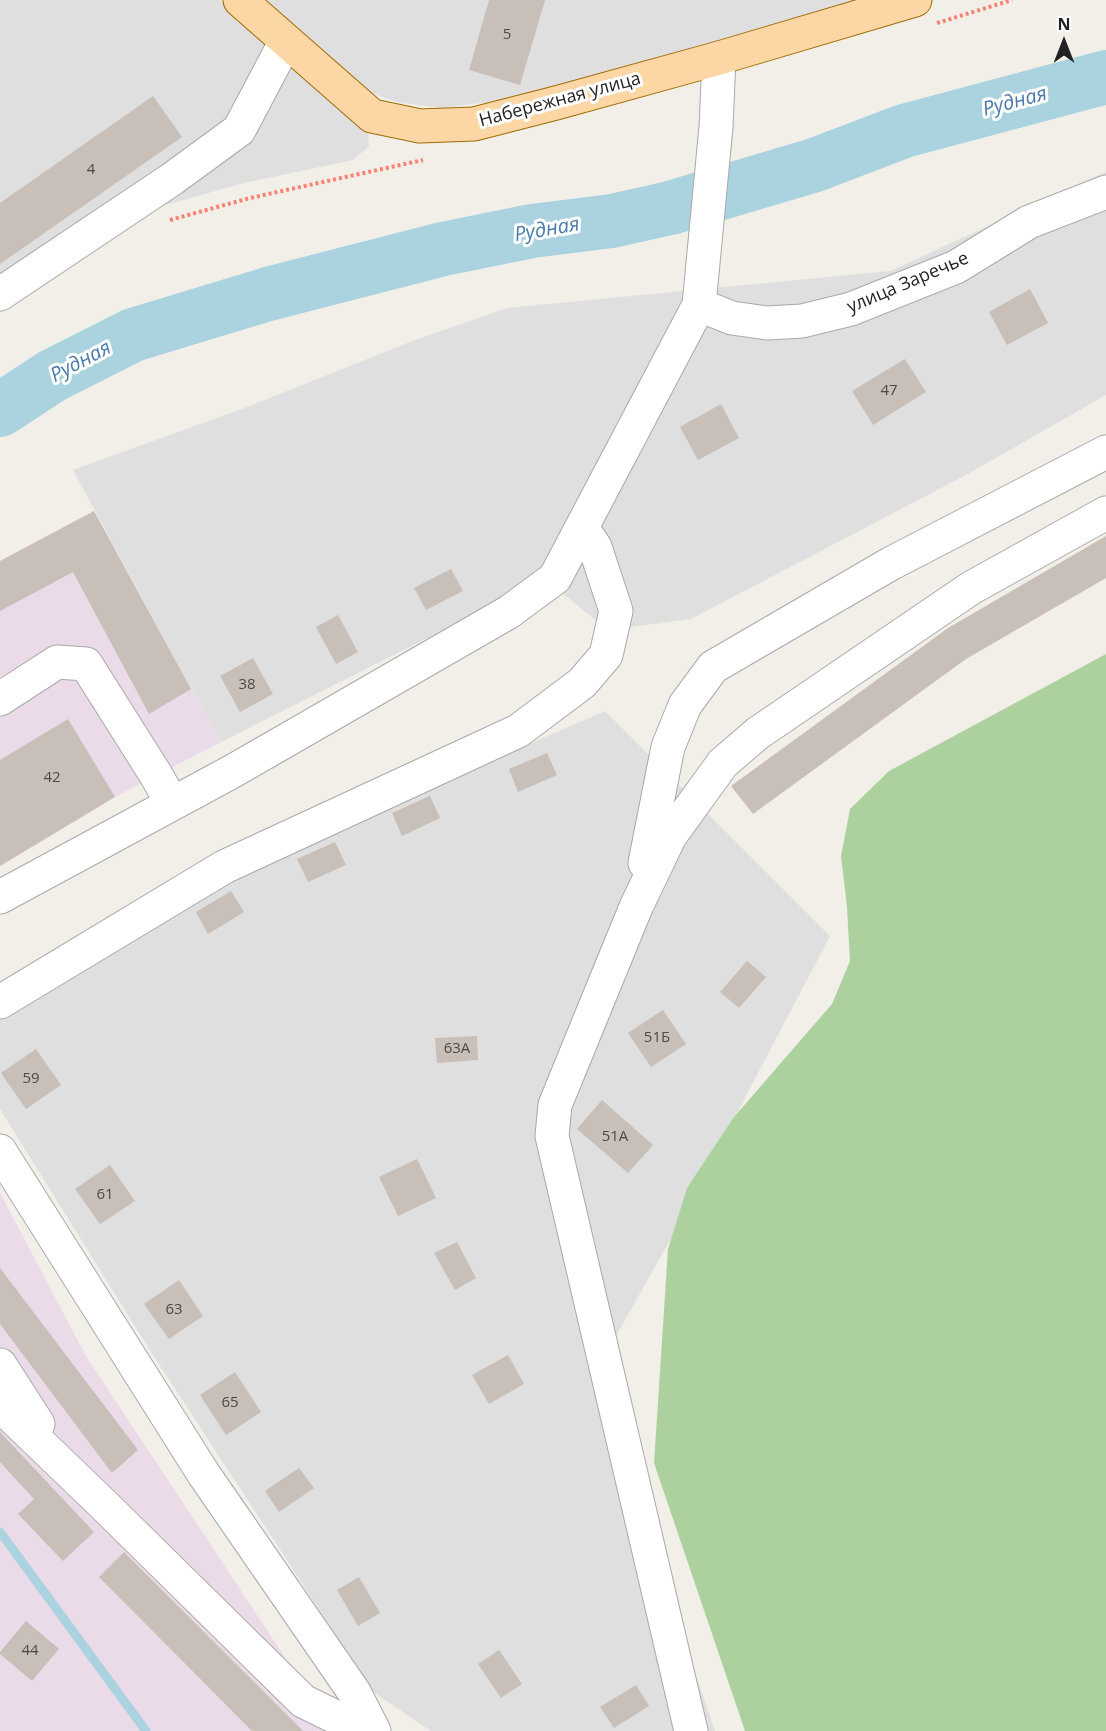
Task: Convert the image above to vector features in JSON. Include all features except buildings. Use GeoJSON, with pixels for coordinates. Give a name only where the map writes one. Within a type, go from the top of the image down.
{"type":"FeatureCollection","features":[{"type":"Feature","properties":{"kind":"main road","name":"Набережная улица"},"geometry":{"type":"LineString","coordinates":[[240,0],[372,116],[420,126],[474,123],[556,103],[915,0]]}},
{"type":"Feature","properties":{"kind":"street"},"geometry":{"type":"LineString","coordinates":[[0,294],[172,179],[239,130],[286,41]]}},
{"type":"Feature","properties":{"kind":"street"},"geometry":{"type":"LineString","coordinates":[[0,897],[233,771],[509,612],[555,578],[699,305],[716,128],[719,58]]}},
{"type":"Feature","properties":{"kind":"street","name":"улица Заречье"},"geometry":{"type":"LineString","coordinates":[[699,305],[732,318],[767,323],[802,321],[851,309],[956,267],[1029,222],[1106,192]]}},
{"type":"Feature","properties":{"kind":"street"},"geometry":{"type":"LineString","coordinates":[[636,907],[668,747],[685,705],[713,667],[890,564],[1106,452]]}},
{"type":"Feature","properties":{"kind":"street"},"geometry":{"type":"LineString","coordinates":[[691,1731],[552,1136],[555,1105],[636,907],[670,836],[723,763],[758,733],[970,588],[1106,513]]}},
{"type":"Feature","properties":{"kind":"street"},"geometry":{"type":"LineString","coordinates":[[0,1002],[224,867],[518,731],[582,684],[606,655],[616,611],[595,547],[582,528]]}},
{"type":"Feature","properties":{"kind":"street"},"geometry":{"type":"LineString","coordinates":[[0,699],[57,662],[86,664],[172,804]]}},
{"type":"Feature","properties":{"kind":"street"},"geometry":{"type":"LineString","coordinates":[[0,1151],[203,1473],[354,1692],[374,1731]]}},
{"type":"Feature","properties":{"kind":"street"},"geometry":{"type":"LineString","coordinates":[[0,1365],[68,1471]]}},
{"type":"Feature","properties":{"kind":"street"},"geometry":{"type":"LineString","coordinates":[[0,1405],[303,1701],[364,1731]]}},
{"type":"Feature","properties":{"kind":"shaded area"},"geometry":{"type":"Polygon","coordinates":[[[0,0],[220,0],[312,84],[368,130],[369,146],[353,160],[244,183],[119,218],[0,302],[0,0]]]}},
{"type":"Feature","properties":{"kind":"shaded area"},"geometry":{"type":"Polygon","coordinates":[[[267,0],[871,0],[497,101],[441,108],[397,102],[362,90],[267,0]]]}},
{"type":"Feature","properties":{"kind":"shaded area"},"geometry":{"type":"Polygon","coordinates":[[[1106,172],[1106,395],[966,475],[691,619],[608,630],[542,577],[507,598],[221,742],[73,470],[247,407],[415,340],[507,308],[890,271],[1106,172]]]}},
{"type":"Feature","properties":{"kind":"shaded area"},"geometry":{"type":"Polygon","coordinates":[[[94,511],[221,742],[115,797],[0,866],[0,561],[94,511]]]}},
{"type":"Feature","properties":{"kind":"shaded area"},"geometry":{"type":"Polygon","coordinates":[[[605,711],[830,936],[674,1233],[593,1377],[715,1731],[431,1731],[373,1692],[151,1352],[0,1109],[0,1017],[232,874],[605,711]]]}},
{"type":"Feature","properties":{"kind":"shaded area"},"geometry":{"type":"Polygon","coordinates":[[[0,1193],[86,1356],[329,1724],[338,1731],[0,1731],[0,1193]]]}},
{"type":"Feature","properties":{"kind":"green space"},"geometry":{"type":"Polygon","coordinates":[[[1106,654],[1106,1731],[745,1731],[654,1463],[668,1249],[687,1188],[734,1117],[832,1004],[850,961],[841,856],[850,809],[889,771],[1106,654]]]}},
{"type":"Feature","properties":{"kind":"waterway","name":"Рудная"},"geometry":{"type":"LineString","coordinates":[[0,410],[52,376],[133,335],[268,294],[443,249],[532,231],[612,221],[670,208],[815,165],[904,131],[1106,77]]}},
{"type":"Feature","properties":{"kind":"waterway"},"geometry":{"type":"LineString","coordinates":[[0,1532],[146,1731]]}}]}
